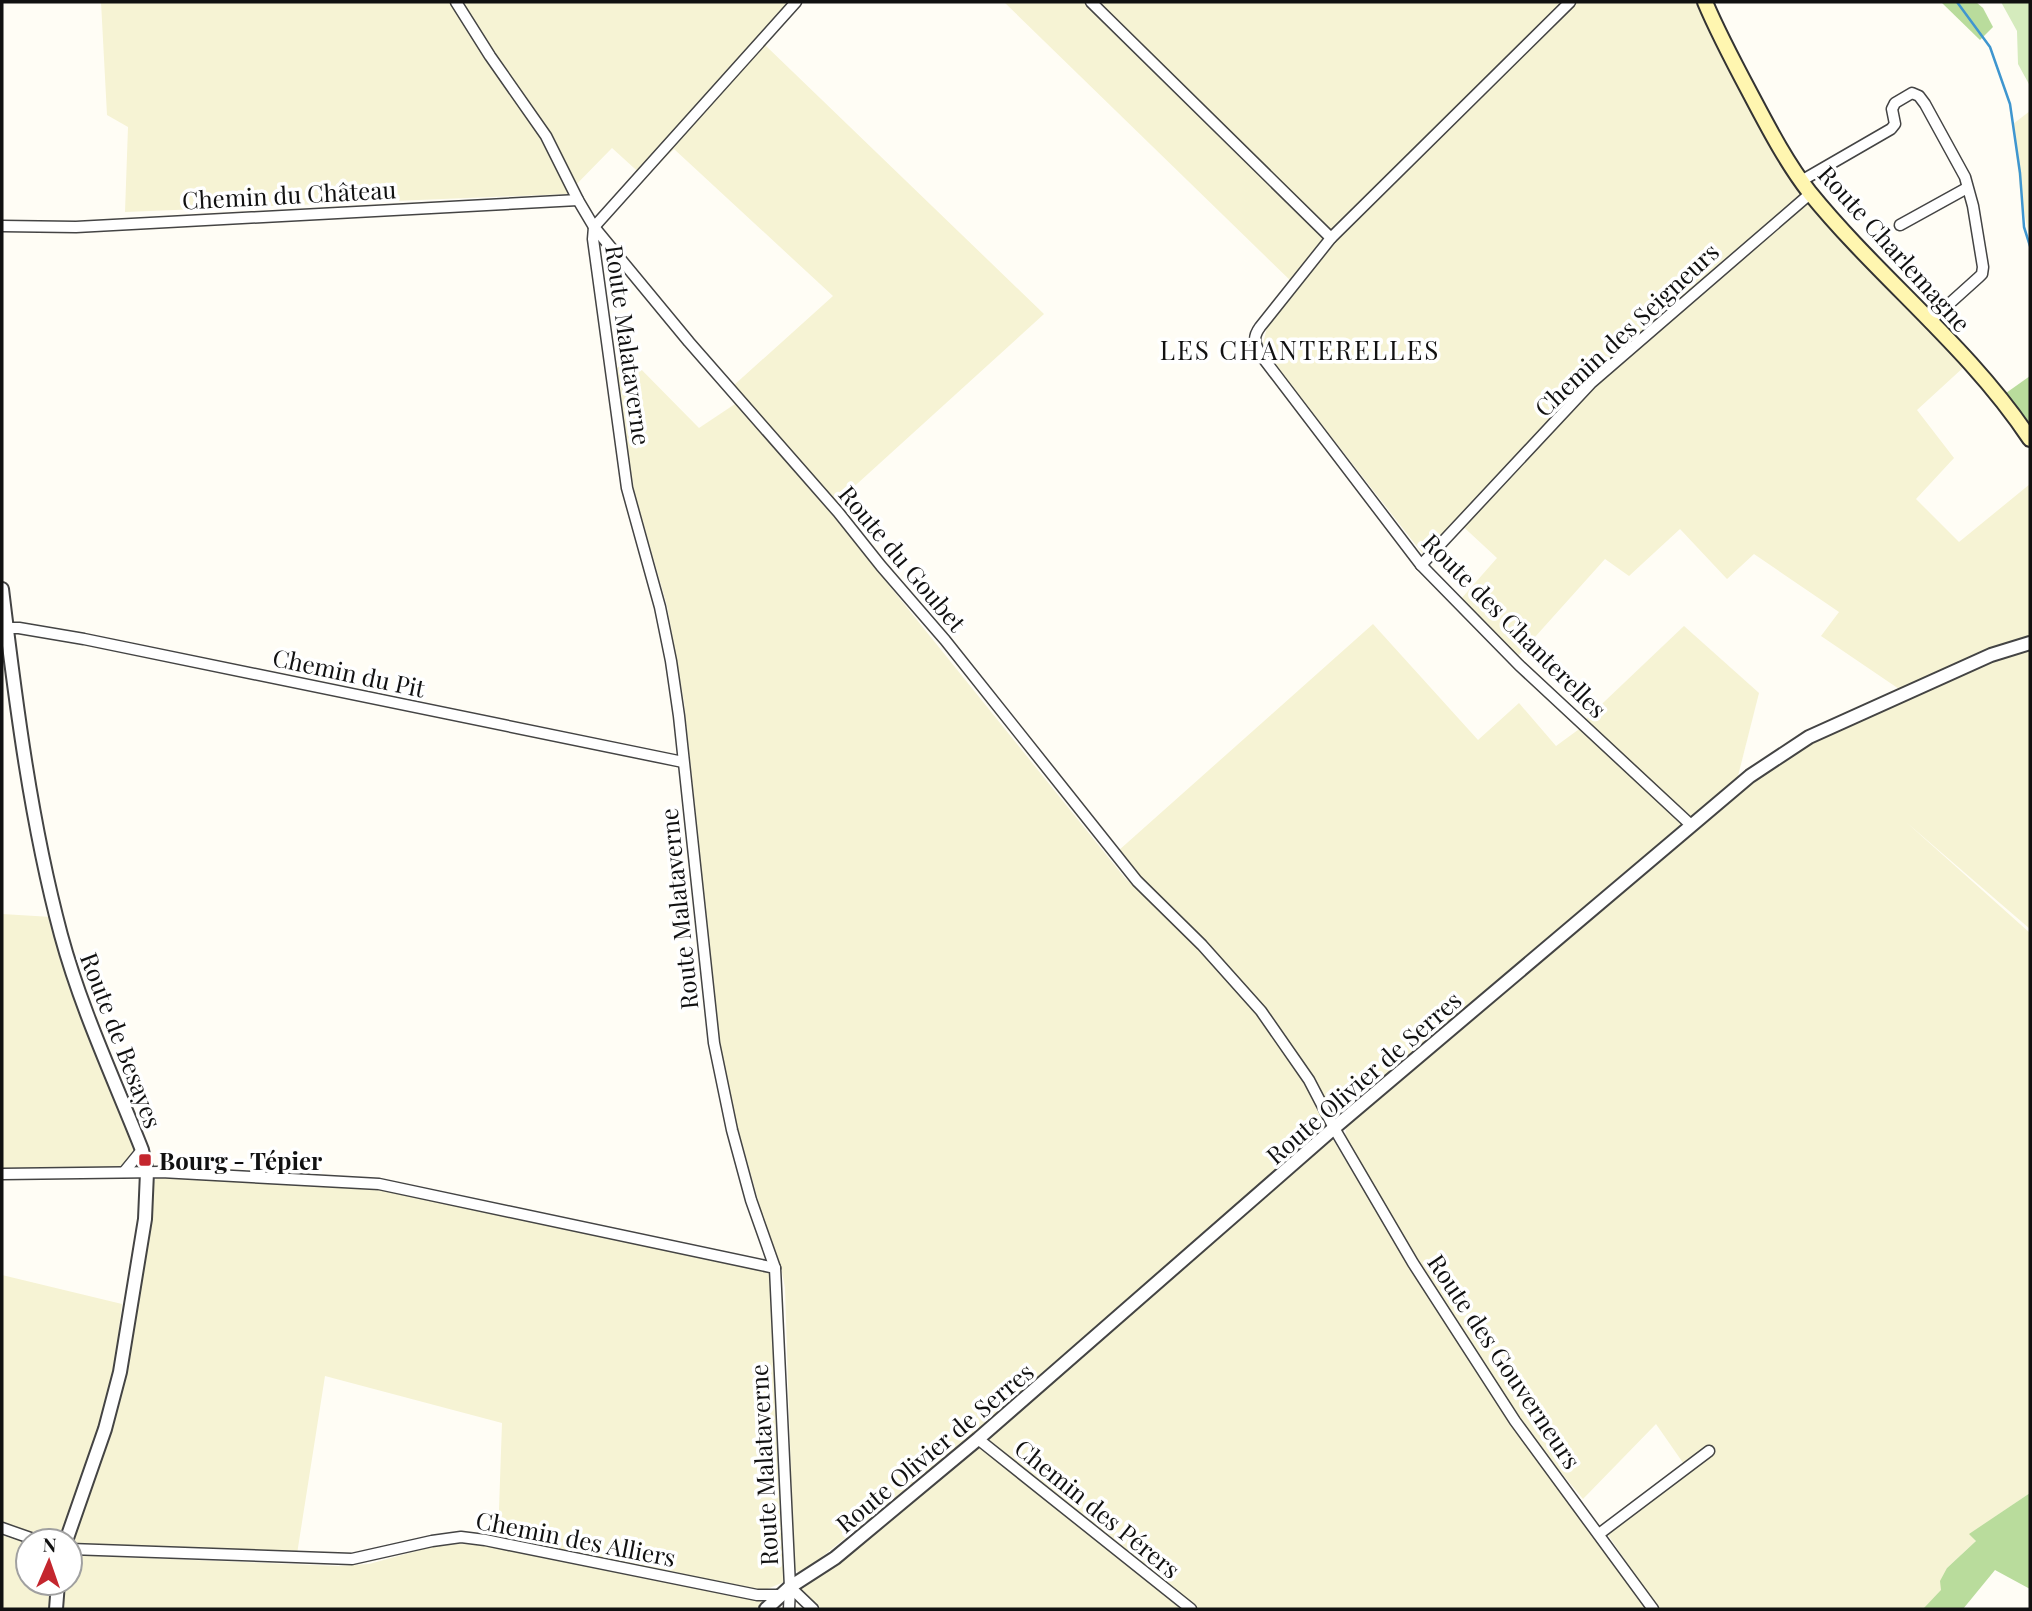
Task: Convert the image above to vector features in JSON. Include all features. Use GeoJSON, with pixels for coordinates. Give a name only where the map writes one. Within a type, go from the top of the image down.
{"type":"FeatureCollection","features":[{"type":"Feature","properties":{"kind":"main road","name":"Route Charlemagne"},"geometry":{"type":"LineString","coordinates":[[1706,2],[1766,124],[1801,180],[1835,222],[1997,395],[2030,439]]}},
{"type":"Feature","properties":{"kind":"street","name":"Route du Goubet"},"geometry":{"type":"LineString","coordinates":[[456,2],[546,136],[594,227],[945,640],[1137,881],[1202,945],[1261,1011],[1309,1080],[1334,1128]]}},
{"type":"Feature","properties":{"kind":"street"},"geometry":{"type":"LineString","coordinates":[[594,227],[796,2]]}},
{"type":"Feature","properties":{"kind":"street"},"geometry":{"type":"LineString","coordinates":[[1091,2],[1331,238]]}},
{"type":"Feature","properties":{"kind":"street","name":"Route des Chanterelles"},"geometry":{"type":"LineString","coordinates":[[1570,2],[1331,238],[1254,335],[1254,342],[1323,439],[1421,565],[1519,665],[1691,825]]}},
{"type":"Feature","properties":{"kind":"street"},"geometry":{"type":"LineString","coordinates":[[1801,180],[1891,130],[1895,124],[1892,109],[1895,103],[1912,93],[1919,96],[1965,177],[1973,206],[1983,267],[1982,274],[1929,322]]}},
{"type":"Feature","properties":{"kind":"street"},"geometry":{"type":"LineString","coordinates":[[1900,225],[1967,188]]}},
{"type":"Feature","properties":{"kind":"street","name":"Chemin des Seigneurs"},"geometry":{"type":"LineString","coordinates":[[1421,565],[1591,383],[1811,193]]}},
{"type":"Feature","properties":{"kind":"street","name":"Chemin du Château"},"geometry":{"type":"LineString","coordinates":[[2,226],[76,228],[578,200]]}},
{"type":"Feature","properties":{"kind":"street","name":"Route Malataverne"},"geometry":{"type":"LineString","coordinates":[[594,227],[593,239],[627,488],[660,607],[677,702],[715,1042],[732,1130],[751,1200],[775,1268],[785,1591],[789,1609]]}},
{"type":"Feature","properties":{"kind":"street","name":"Route de Besayes"},"geometry":{"type":"LineString","coordinates":[[2,589],[25,756],[46,877],[58,926],[79,995],[142,1150],[147,1172],[145,1219],[114,1401],[71,1527]]}},
{"type":"Feature","properties":{"kind":"street","name":"Chemin du Pit"},"geometry":{"type":"LineString","coordinates":[[7,628],[84,639],[683,762]]}},
{"type":"Feature","properties":{"kind":"street","name":"Route Olivier de Serres"},"geometry":{"type":"LineString","coordinates":[[766,1609],[785,1591],[835,1558],[978,1439],[1334,1128],[1750,776],[1809,737],[1991,655],[2030,642]]}},
{"type":"Feature","properties":{"kind":"street","name":"Route des Gouverneurs"},"geometry":{"type":"LineString","coordinates":[[1334,1128],[1413,1263],[1515,1421],[1653,1609]]}},
{"type":"Feature","properties":{"kind":"street"},"geometry":{"type":"LineString","coordinates":[[124,1172],[142,1150]]}},
{"type":"Feature","properties":{"kind":"street"},"geometry":{"type":"LineString","coordinates":[[2,1174],[147,1172],[379,1184],[775,1268]]}},
{"type":"Feature","properties":{"kind":"street","name":"Chemin des Pérers"},"geometry":{"type":"LineString","coordinates":[[978,1439],[1191,1609]]}},
{"type":"Feature","properties":{"kind":"street"},"geometry":{"type":"LineString","coordinates":[[1599,1534],[1710,1451]]}},
{"type":"Feature","properties":{"kind":"street","name":"Chemin des Alliers"},"geometry":{"type":"LineString","coordinates":[[84,1549],[352,1559],[461,1537],[757,1595],[785,1591]]}},
{"type":"Feature","properties":{"kind":"street"},"geometry":{"type":"LineString","coordinates":[[785,1591],[813,1609]]}},
{"type":"Feature","properties":{"kind":"shaded area"},"geometry":{"type":"Polygon","coordinates":[[[101,2],[793,2],[761,38],[765,45],[1044,314],[836,503],[733,386],[833,296],[674,149],[645,178],[612,148],[567,194],[125,212],[128,127],[107,115],[101,2]]]}},
{"type":"Feature","properties":{"kind":"shaded area"},"geometry":{"type":"Polygon","coordinates":[[[1004,2],[1700,2],[1761,127],[1810,206],[1965,366],[1917,410],[1954,458],[1916,499],[1959,542],[2030,484],[2030,638],[1902,691],[1821,636],[1839,612],[1754,554],[1727,579],[1680,529],[1629,576],[1605,559],[1518,656],[1460,600],[1497,558],[1456,520],[1422,553],[1269,357],[1263,344],[1267,327],[1296,286],[1004,2]]]}},
{"type":"Feature","properties":{"kind":"shaded area"},"geometry":{"type":"Polygon","coordinates":[[[2030,111],[2030,243],[2020,189],[2013,124],[2030,111]]]}},
{"type":"Feature","properties":{"kind":"shaded area"},"geometry":{"type":"Polygon","coordinates":[[[629,357],[699,428],[738,402],[1125,878],[1200,949],[1250,1003],[1296,1068],[1327,1123],[1323,1132],[977,1431],[807,1569],[798,1572],[794,1569],[785,1288],[734,1114],[720,1048],[684,702],[667,606],[634,491],[615,370],[629,357]]]}},
{"type":"Feature","properties":{"kind":"shaded area"},"geometry":{"type":"Polygon","coordinates":[[[1373,624],[1478,740],[1519,703],[1556,746],[1582,727],[1683,823],[1682,829],[1344,1115],[1337,1116],[1330,1110],[1266,1010],[1224,962],[1141,879],[1118,851],[1373,624]]]}},
{"type":"Feature","properties":{"kind":"shaded area"},"geometry":{"type":"Polygon","coordinates":[[[1684,626],[1759,693],[1737,780],[1692,817],[1584,721],[1684,626]]]}},
{"type":"Feature","properties":{"kind":"shaded area"},"geometry":{"type":"Polygon","coordinates":[[[2030,647],[2030,929],[1906,822],[2030,933],[2030,1493],[1970,1534],[1976,1541],[1947,1568],[1942,1590],[1923,1609],[1658,1609],[1606,1532],[1688,1470],[1656,1424],[1583,1499],[1514,1416],[1515,1421],[1345,1143],[1346,1125],[1782,757],[1947,679],[2030,647]]]}},
{"type":"Feature","properties":{"kind":"shaded area"},"geometry":{"type":"Polygon","coordinates":[[[2,914],[52,917],[136,1148],[134,1156],[125,1167],[2,1170],[2,914]]]}},
{"type":"Feature","properties":{"kind":"shaded area"},"geometry":{"type":"Polygon","coordinates":[[[1332,1138],[1429,1298],[1649,1609],[813,1609],[790,1587],[978,1439],[1011,1461],[989,1440],[994,1431],[1321,1143],[1332,1138]]]}},
{"type":"Feature","properties":{"kind":"shaded area"},"geometry":{"type":"Polygon","coordinates":[[[161,1175],[381,1190],[768,1272],[773,1278],[786,1575],[784,1582],[767,1589],[758,1589],[498,1538],[502,1423],[325,1376],[297,1554],[84,1546],[84,1527],[77,1527],[123,1383],[156,1178],[161,1175]]]}},
{"type":"Feature","properties":{"kind":"shaded area"},"geometry":{"type":"Polygon","coordinates":[[[2,1275],[122,1304],[113,1379],[100,1429],[64,1527],[14,1527],[2,1523],[2,1275]]]}},
{"type":"Feature","properties":{"kind":"shaded area"},"geometry":{"type":"Polygon","coordinates":[[[2,1535],[14,1539],[14,1597],[52,1597],[51,1609],[2,1609],[2,1535]]]}},
{"type":"Feature","properties":{"kind":"shaded area"},"geometry":{"type":"Polygon","coordinates":[[[485,1545],[761,1600],[763,1608],[61,1609],[62,1597],[84,1597],[84,1556],[339,1566],[369,1564],[431,1547],[485,1545]]]}},
{"type":"Feature","properties":{"kind":"green space"},"geometry":{"type":"Polygon","coordinates":[[[1941,2],[1976,2],[1983,8],[1993,27],[1980,40],[1941,2]]]}},
{"type":"Feature","properties":{"kind":"green space"},"geometry":{"type":"Polygon","coordinates":[[[2001,2],[2030,2],[2030,86],[2018,64],[2017,31],[2001,2]]]}},
{"type":"Feature","properties":{"kind":"green space"},"geometry":{"type":"Polygon","coordinates":[[[2030,376],[2030,429],[2006,393],[2030,376]]]}},
{"type":"Feature","properties":{"kind":"green space"},"geometry":{"type":"Polygon","coordinates":[[[2030,1493],[2030,1589],[1995,1570],[1963,1609],[1923,1609],[1941,1590],[1940,1581],[1947,1568],[1976,1541],[1969,1534],[2030,1493]]]}},
{"type":"Feature","properties":{"kind":"waterway"},"geometry":{"type":"LineString","coordinates":[[1957,2],[1990,47],[2010,104],[2020,173],[2024,227],[2030,246]]}},
{"type":"Feature","properties":{"kind":"place","name":"Bourg - Tépier"},"geometry":{"type":"Point","coordinates":[145,1160]}},
{"type":"Feature","properties":{"kind":"district","name":"LES CHANTERELLES"},"geometry":{"type":"Point","coordinates":[1300,349]}}]}
